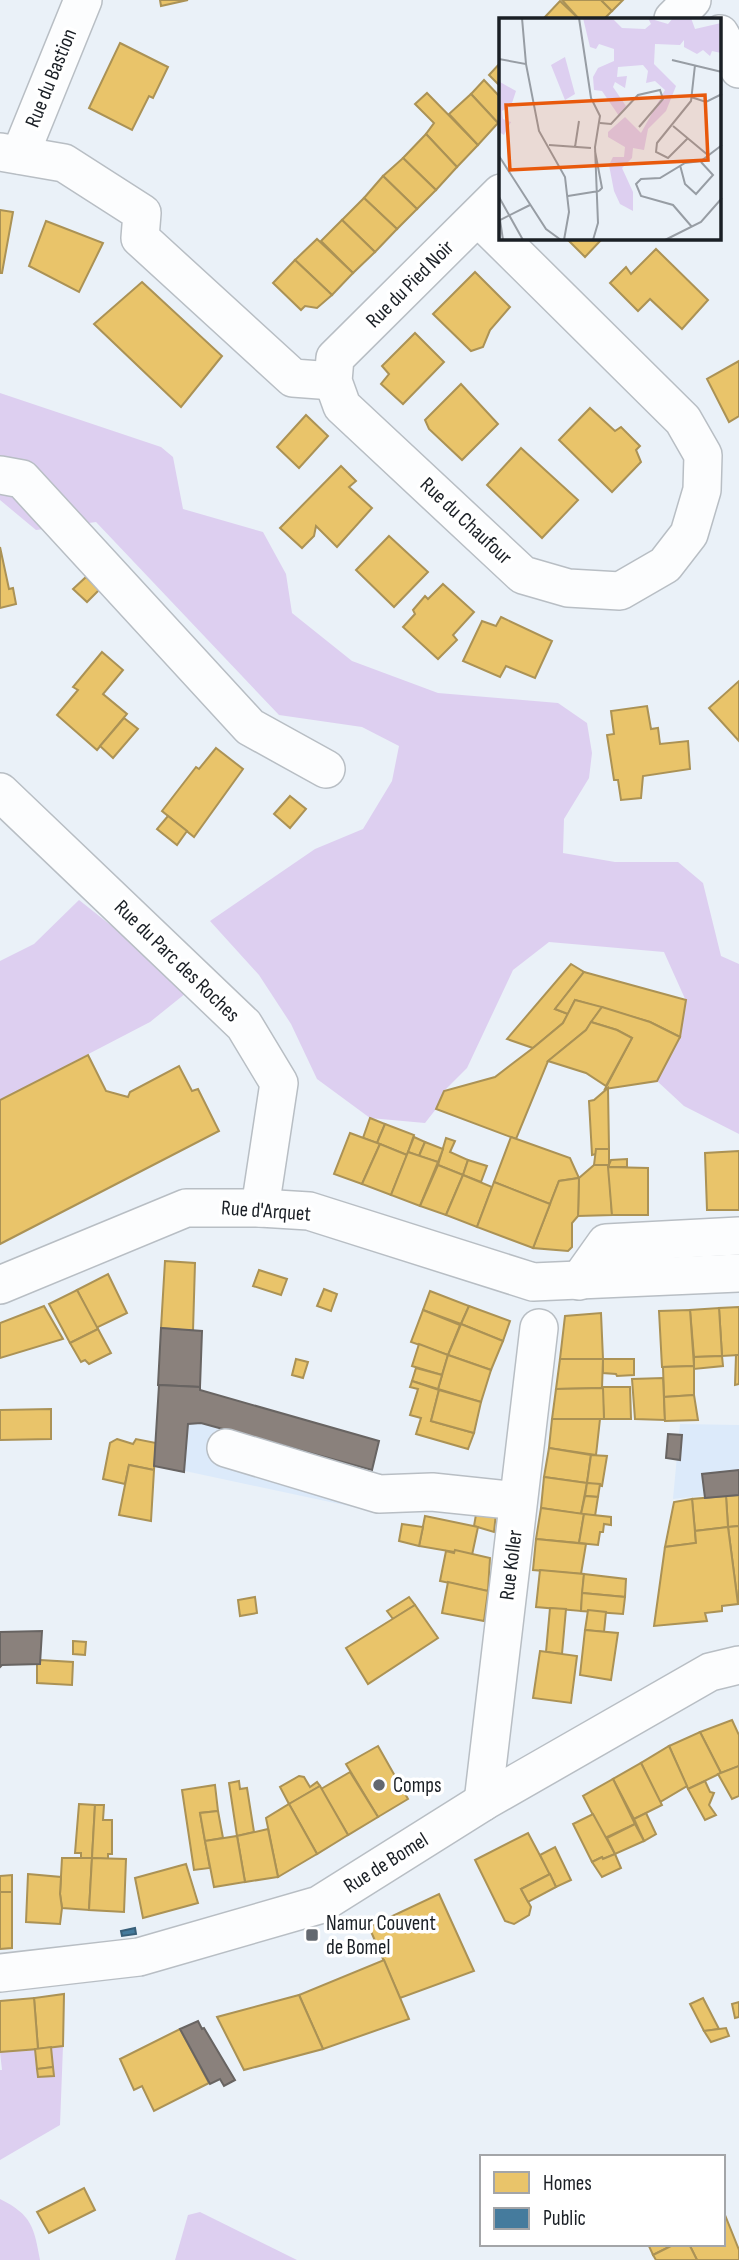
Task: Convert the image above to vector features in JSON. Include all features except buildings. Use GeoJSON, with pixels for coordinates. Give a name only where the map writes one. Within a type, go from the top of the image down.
{"type":"FeatureCollection","features":[{"type":"Feature","properties":{"kind":"street","name":"Rue du Bastion"},"geometry":{"type":"LineString","coordinates":[[10,154],[83,0]]}},
{"type":"Feature","properties":{"kind":"street"},"geometry":{"type":"LineString","coordinates":[[674,18],[692,0]]}},
{"type":"Feature","properties":{"kind":"street"},"geometry":{"type":"LineString","coordinates":[[701,0],[711,18]]}},
{"type":"Feature","properties":{"kind":"street"},"geometry":{"type":"LineString","coordinates":[[722,38],[739,69]]}},
{"type":"Feature","properties":{"kind":"street"},"geometry":{"type":"LineString","coordinates":[[10,154],[64,163],[142,214],[140,238],[293,377],[333,381]]}},
{"type":"Feature","properties":{"kind":"street","name":"Rue du Pied Noir"},"geometry":{"type":"LineString","coordinates":[[333,381],[335,358],[489,205]]}},
{"type":"Feature","properties":{"kind":"street","name":"Rue du Chaufour"},"geometry":{"type":"LineString","coordinates":[[333,381],[342,406],[523,575],[568,588],[620,591],[665,565],[689,534],[702,490],[703,455],[683,420],[521,240]]}},
{"type":"Feature","properties":{"kind":"street"},"geometry":{"type":"LineString","coordinates":[[0,475],[22,479],[250,727],[326,769]]}},
{"type":"Feature","properties":{"kind":"street","name":"Rue du Parc des Roches"},"geometry":{"type":"LineString","coordinates":[[0,792],[244,1025],[279,1083],[260,1208]]}},
{"type":"Feature","properties":{"kind":"street","name":"Rue d'Arquet"},"geometry":{"type":"LineString","coordinates":[[0,1285],[186,1208],[309,1211],[533,1282],[739,1273]]}},
{"type":"Feature","properties":{"kind":"street"},"geometry":{"type":"LineString","coordinates":[[579,1281],[606,1243],[739,1236]]}},
{"type":"Feature","properties":{"kind":"street","name":"Rue Koller"},"geometry":{"type":"LineString","coordinates":[[484,1802],[539,1328]]}},
{"type":"Feature","properties":{"kind":"street"},"geometry":{"type":"LineString","coordinates":[[226,1448],[379,1494],[432,1492],[518,1501]]}},
{"type":"Feature","properties":{"kind":"street","name":"Rue de Bomel"},"geometry":{"type":"LineString","coordinates":[[0,1973],[139,1957],[319,1906],[484,1802],[710,1672],[739,1665]]}},
{"type":"Feature","properties":{"kind":"shaded area"},"geometry":{"type":"Polygon","coordinates":[[[0,393],[161,447],[173,457],[183,509],[263,532],[286,574],[292,613],[352,661],[438,693],[558,703],[587,723],[592,753],[589,778],[564,819],[563,853],[615,862],[678,862],[703,883],[721,956],[739,964],[739,1134],[684,1106],[657,1081],[680,1038],[686,1001],[664,952],[549,942],[513,970],[467,1068],[444,1091],[436,1109],[425,1123],[370,1118],[317,1079],[291,1024],[259,975],[210,921],[315,849],[363,829],[392,781],[399,746],[362,727],[279,715],[96,522],[36,530],[0,500],[0,393]]]}},
{"type":"Feature","properties":{"kind":"shaded area"},"geometry":{"type":"Polygon","coordinates":[[[79,900],[191,989],[150,1022],[0,1100],[0,961],[34,944],[79,900]]]}},
{"type":"Feature","properties":{"kind":"shaded area"},"geometry":{"type":"Polygon","coordinates":[[[188,1424],[204,1424],[370,1474],[363,1509],[185,1471],[188,1424]]]}},
{"type":"Feature","properties":{"kind":"shaded area"},"geometry":{"type":"Polygon","coordinates":[[[680,1424],[739,1425],[739,1492],[673,1499],[680,1424]]]}},
{"type":"Feature","properties":{"kind":"shaded area"},"geometry":{"type":"Polygon","coordinates":[[[63,2046],[60,2125],[0,2160],[0,2052],[35,2049],[38,2077],[54,2076],[51,2047],[63,2046]]]}},
{"type":"Feature","properties":{"kind":"shaded area"},"geometry":{"type":"Polygon","coordinates":[[[0,2199],[19,2211],[30,2223],[40,2260],[0,2260],[0,2199]]]}},
{"type":"Feature","properties":{"kind":"shaded area"},"geometry":{"type":"Polygon","coordinates":[[[200,2212],[297,2260],[175,2260],[188,2215],[200,2212]]]}},
{"type":"Feature","properties":{"kind":"place","name":"Comps"},"geometry":{"type":"Point","coordinates":[379,1785]}},
{"type":"Feature","properties":{"kind":"place","name":"Namur Couvent de Bomel"},"geometry":{"type":"Point","coordinates":[312,1935]}}]}
